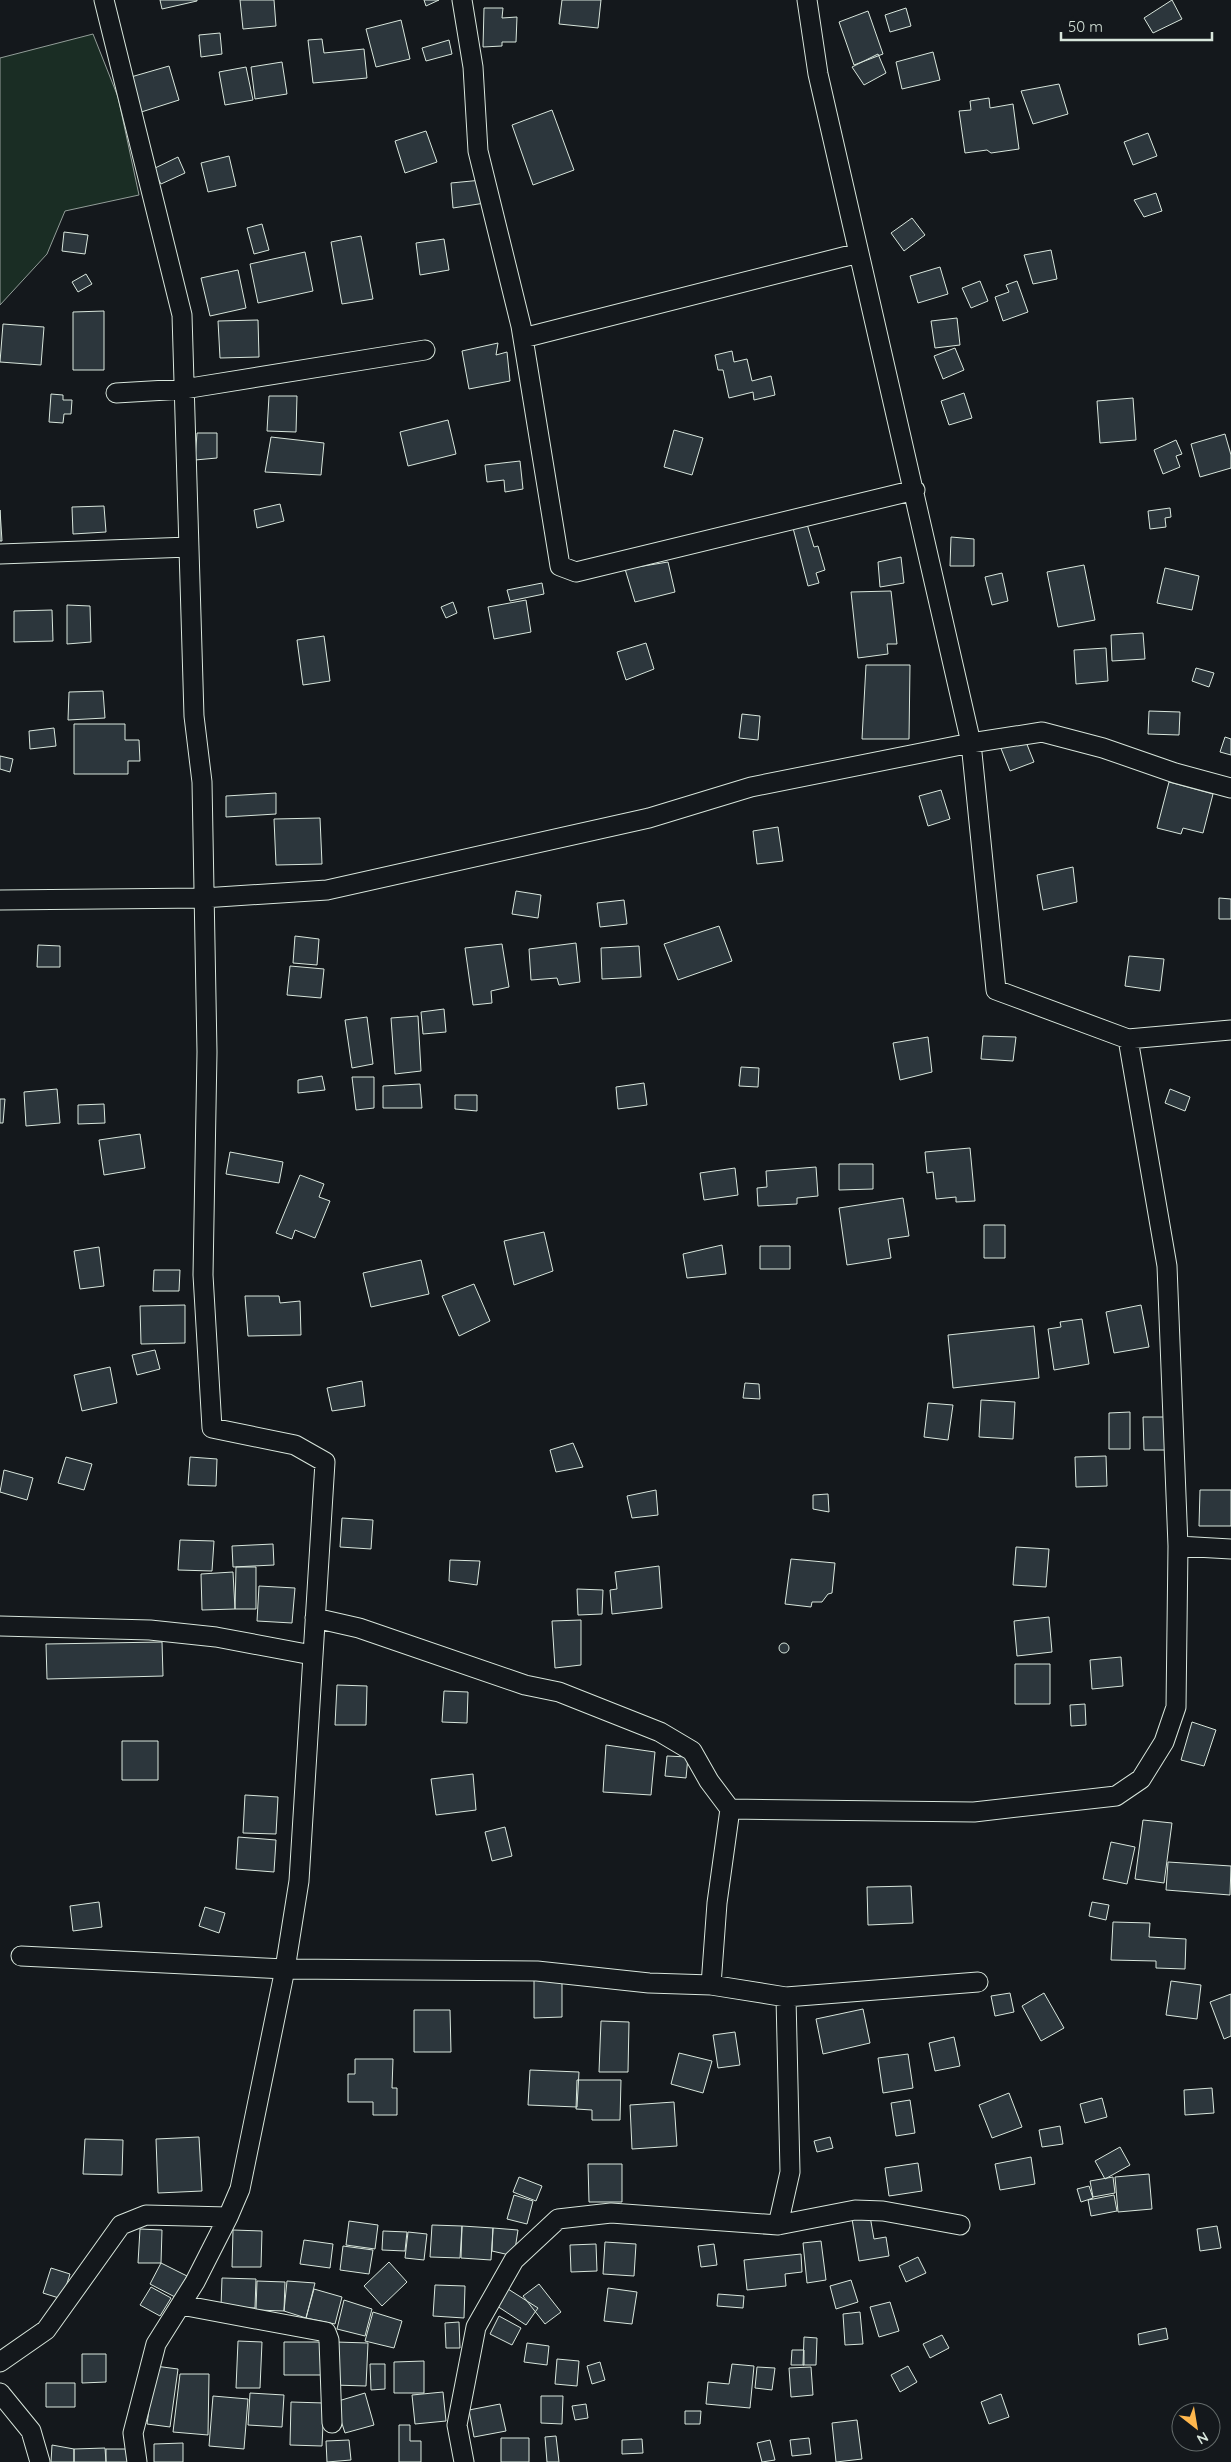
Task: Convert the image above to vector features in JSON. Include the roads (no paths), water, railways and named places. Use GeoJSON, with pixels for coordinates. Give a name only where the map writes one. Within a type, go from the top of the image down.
{"type":"FeatureCollection","features":[{"type":"Feature","properties":{"kind":"street"},"geometry":{"type":"LineString","coordinates":[[104,0],[182,315],[194,716],[202,782],[207,1052],[203,1275],[212,1428],[295,1445],[325,1462],[299,1881],[285,1969],[240,2189],[228,2217],[181,2305],[156,2344],[133,2432],[138,2462]]}},
{"type":"Feature","properties":{"kind":"street"},"geometry":{"type":"LineString","coordinates":[[462,0],[474,67],[478,150],[523,338],[560,566],[576,572],[915,490]]}},
{"type":"Feature","properties":{"kind":"street"},"geometry":{"type":"LineString","coordinates":[[807,0],[818,74],[915,490],[971,743],[996,990],[1128,1039],[1231,1030]]}},
{"type":"Feature","properties":{"kind":"street"},"geometry":{"type":"LineString","coordinates":[[523,338],[859,253]]}},
{"type":"Feature","properties":{"kind":"street"},"geometry":{"type":"LineString","coordinates":[[116,393],[184,389],[425,350]]}},
{"type":"Feature","properties":{"kind":"street"},"geometry":{"type":"LineString","coordinates":[[0,554],[189,547]]}},
{"type":"Feature","properties":{"kind":"street"},"geometry":{"type":"LineString","coordinates":[[0,900],[203,898],[327,890],[649,818],[751,786],[971,743],[1042,732],[1103,748],[1175,773],[1231,788]]}},
{"type":"Feature","properties":{"kind":"street"},"geometry":{"type":"LineString","coordinates":[[730,1809],[974,1812],[1116,1796],[1141,1779],[1164,1742],[1176,1707],[1178,1546],[1167,1266],[1128,1039]]}},
{"type":"Feature","properties":{"kind":"street"},"geometry":{"type":"LineString","coordinates":[[1178,1546],[1231,1549]]}},
{"type":"Feature","properties":{"kind":"street"},"geometry":{"type":"LineString","coordinates":[[315,1618],[359,1628],[525,1685],[559,1692],[660,1732],[692,1752],[709,1782],[730,1809],[717,1902],[711,1985]]}},
{"type":"Feature","properties":{"kind":"street"},"geometry":{"type":"LineString","coordinates":[[0,1626],[150,1630],[216,1638],[312,1655]]}},
{"type":"Feature","properties":{"kind":"street"},"geometry":{"type":"LineString","coordinates":[[21,1956],[285,1969],[537,1971],[649,1982],[711,1985],[786,1997],[978,1982]]}},
{"type":"Feature","properties":{"kind":"street"},"geometry":{"type":"LineString","coordinates":[[778,2225],[790,2172],[786,1997]]}},
{"type":"Feature","properties":{"kind":"street"},"geometry":{"type":"LineString","coordinates":[[464,2462],[457,2425],[476,2327],[514,2260],[558,2219],[611,2213],[778,2225],[855,2210],[883,2211],[960,2225]]}},
{"type":"Feature","properties":{"kind":"street"},"geometry":{"type":"LineString","coordinates":[[0,2362],[46,2330],[121,2225],[146,2215],[228,2217]]}},
{"type":"Feature","properties":{"kind":"street"},"geometry":{"type":"LineString","coordinates":[[181,2305],[326,2332],[329,2340],[332,2423]]}},
{"type":"Feature","properties":{"kind":"street"},"geometry":{"type":"LineString","coordinates":[[0,2393],[31,2431],[40,2462]]}}]}
